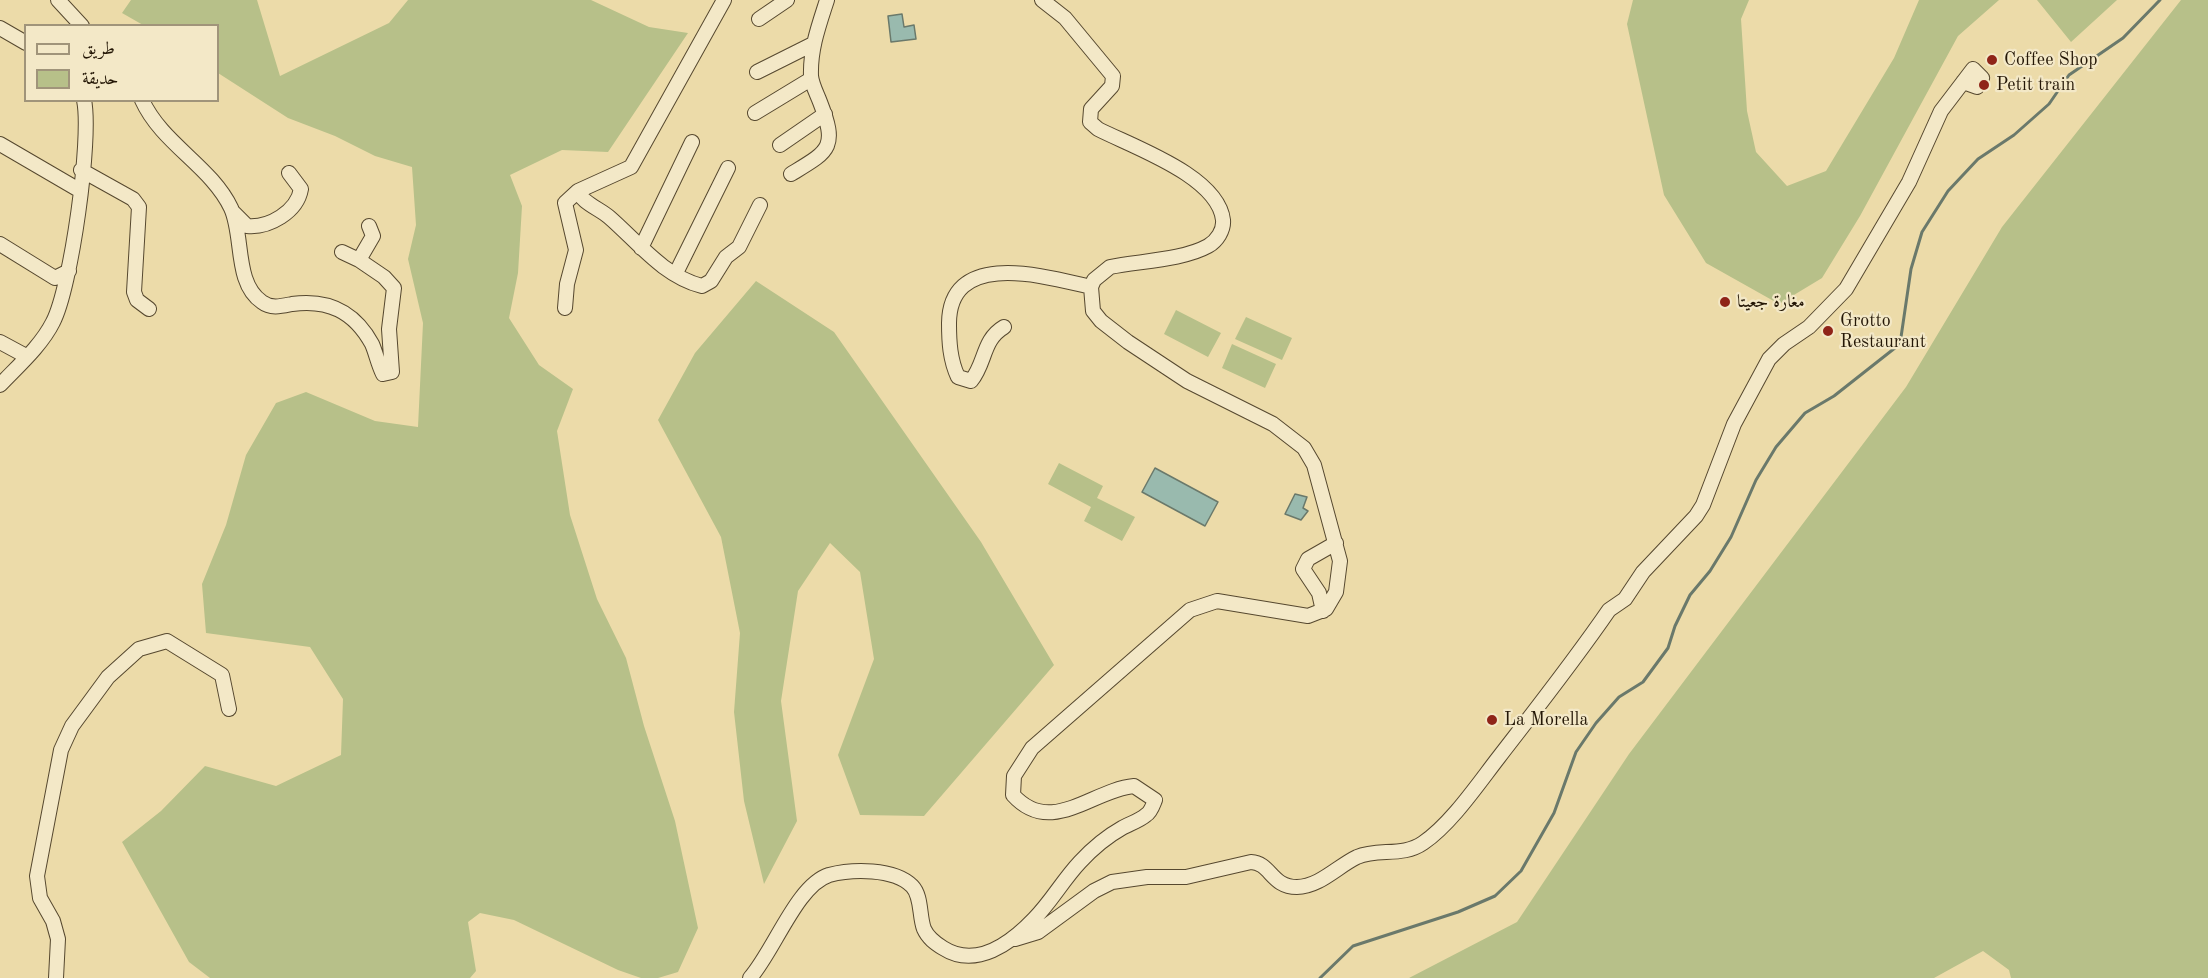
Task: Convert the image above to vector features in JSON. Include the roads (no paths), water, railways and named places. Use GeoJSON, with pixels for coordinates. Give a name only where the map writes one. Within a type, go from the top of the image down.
{"type":"FeatureCollection","features":[{"type":"Feature","properties":{"kind":"street"},"geometry":{"type":"LineString","coordinates":[[58,0],[80,24]]}},
{"type":"Feature","properties":{"kind":"street"},"geometry":{"type":"LineString","coordinates":[[565,308],[567,284],[576,250],[565,203],[578,191],[631,167],[724,0]]}},
{"type":"Feature","properties":{"kind":"street"},"geometry":{"type":"LineString","coordinates":[[759,19],[787,0]]}},
{"type":"Feature","properties":{"kind":"street"},"geometry":{"type":"LineString","coordinates":[[791,174],[823,155],[827,149],[829,133],[825,114],[811,79],[813,44],[827,0]]}},
{"type":"Feature","properties":{"kind":"street"},"geometry":{"type":"LineString","coordinates":[[750,978],[762,964],[806,889],[826,876],[836,874],[881,873],[904,880],[914,888],[924,930],[933,942],[948,952],[967,956],[981,955],[996,950],[1035,919],[1052,895],[1091,850],[1112,834],[1145,816],[1155,800],[1134,786],[1069,809],[1041,813],[1024,807],[1013,795],[1014,776],[1032,748],[1190,610],[1217,601],[1308,616],[1323,611],[1331,602],[1338,581],[1340,561],[1336,543],[1314,465],[1304,448],[1273,424],[1187,381],[1128,342],[1101,321],[1093,311],[1091,287],[1094,280],[1110,267],[1196,252],[1210,245],[1221,231],[1222,217],[1212,195],[1186,174],[1090,122],[1091,109],[1112,86],[1113,76],[1065,18],[1042,0]]}},
{"type":"Feature","properties":{"kind":"street"},"geometry":{"type":"LineString","coordinates":[[0,28],[24,42]]}},
{"type":"Feature","properties":{"kind":"street"},"geometry":{"type":"LineString","coordinates":[[757,72],[813,44]]}},
{"type":"Feature","properties":{"kind":"street"},"geometry":{"type":"LineString","coordinates":[[755,113],[811,79]]}},
{"type":"Feature","properties":{"kind":"street"},"geometry":{"type":"LineString","coordinates":[[1010,940],[1038,932],[1094,891],[1112,882],[1147,877],[1186,877],[1251,862],[1261,864],[1277,882],[1283,885],[1310,885],[1340,865],[1362,855],[1400,852],[1415,848],[1434,834],[1466,800],[1609,610],[1625,599],[1643,572],[1704,505],[1734,424],[1769,359],[1784,344],[1809,327],[1846,290],[1909,182],[1941,111],[1963,82]]}},
{"type":"Feature","properties":{"kind":"street"},"geometry":{"type":"LineString","coordinates":[[0,385],[52,324],[62,302],[69,271],[79,190],[86,125],[84,102]]}},
{"type":"Feature","properties":{"kind":"street"},"geometry":{"type":"LineString","coordinates":[[143,102],[150,118],[219,187],[233,212],[247,226],[264,226],[274,222],[300,196],[301,189],[289,173]]}},
{"type":"Feature","properties":{"kind":"street"},"geometry":{"type":"LineString","coordinates":[[780,145],[825,114]]}},
{"type":"Feature","properties":{"kind":"street"},"geometry":{"type":"LineString","coordinates":[[641,248],[692,142]]}},
{"type":"Feature","properties":{"kind":"street"},"geometry":{"type":"LineString","coordinates":[[0,144],[79,190]]}},
{"type":"Feature","properties":{"kind":"street"},"geometry":{"type":"LineString","coordinates":[[676,273],[728,168]]}},
{"type":"Feature","properties":{"kind":"street"},"geometry":{"type":"LineString","coordinates":[[81,170],[133,199],[139,207],[134,292],[137,300],[149,309]]}},
{"type":"Feature","properties":{"kind":"street"},"geometry":{"type":"LineString","coordinates":[[578,191],[581,198],[611,218],[641,248],[697,285],[707,285],[726,257],[739,247],[760,205]]}},
{"type":"Feature","properties":{"kind":"street"},"geometry":{"type":"LineString","coordinates":[[233,212],[250,290],[257,298],[273,307],[314,301],[339,309],[350,318],[371,343],[383,374],[392,372],[389,329],[394,288],[384,277],[359,260],[342,252]]}},
{"type":"Feature","properties":{"kind":"street"},"geometry":{"type":"LineString","coordinates":[[359,260],[373,236],[369,226]]}},
{"type":"Feature","properties":{"kind":"street"},"geometry":{"type":"LineString","coordinates":[[0,244],[55,278],[69,271]]}},
{"type":"Feature","properties":{"kind":"street"},"geometry":{"type":"LineString","coordinates":[[1004,327],[991,336],[986,343],[976,375],[971,381],[958,377],[951,357],[949,319],[953,298],[969,282],[988,274],[1015,272],[1040,275],[1091,287]]}},
{"type":"Feature","properties":{"kind":"street"},"geometry":{"type":"LineString","coordinates":[[0,342],[26,356]]}},
{"type":"Feature","properties":{"kind":"street"},"geometry":{"type":"LineString","coordinates":[[1323,611],[1319,593],[1303,569],[1308,559],[1336,543]]}},
{"type":"Feature","properties":{"kind":"street"},"geometry":{"type":"LineString","coordinates":[[56,978],[58,939],[53,921],[40,898],[37,876],[61,750],[72,726],[108,677],[139,649],[167,641],[222,675],[229,709]]}},
{"type":"Feature","properties":{"kind":"water"},"geometry":{"type":"Polygon","coordinates":[[[902,14],[904,27],[914,25],[916,39],[891,42],[888,16],[902,14]]]}},
{"type":"Feature","properties":{"kind":"water"},"geometry":{"type":"Polygon","coordinates":[[[1155,468],[1218,502],[1205,526],[1142,492],[1155,468]]]}},
{"type":"Feature","properties":{"kind":"water"},"geometry":{"type":"Polygon","coordinates":[[[1295,494],[1307,497],[1303,508],[1308,511],[1301,520],[1285,514],[1295,494]]]}},
{"type":"Feature","properties":{"kind":"waterway"},"geometry":{"type":"LineString","coordinates":[[1320,978],[1353,946],[1458,912],[1495,896],[1521,871],[1554,813],[1576,752],[1596,723],[1619,697],[1643,682],[1668,648],[1675,626],[1690,595],[1710,571],[1731,537],[1756,480],[1776,447],[1805,413],[1834,396],[1900,344],[1911,269],[1922,232],[1948,191],[1978,159],[2014,135],[2049,104],[2069,75],[2123,38],[2160,0]]}},
{"type":"Feature","properties":{"kind":"place","name":"Coffee Shop"},"geometry":{"type":"Point","coordinates":[1992,60]}},
{"type":"Feature","properties":{"kind":"place","name":"Petit train"},"geometry":{"type":"Point","coordinates":[1984,85]}},
{"type":"Feature","properties":{"kind":"place","name":"مغارة جعيتا"},"geometry":{"type":"Point","coordinates":[1725,302]}},
{"type":"Feature","properties":{"kind":"place","name":"Grotto Restaurant"},"geometry":{"type":"Point","coordinates":[1828,331]}},
{"type":"Feature","properties":{"kind":"place","name":"La Morella"},"geometry":{"type":"Point","coordinates":[1492,720]}}]}
